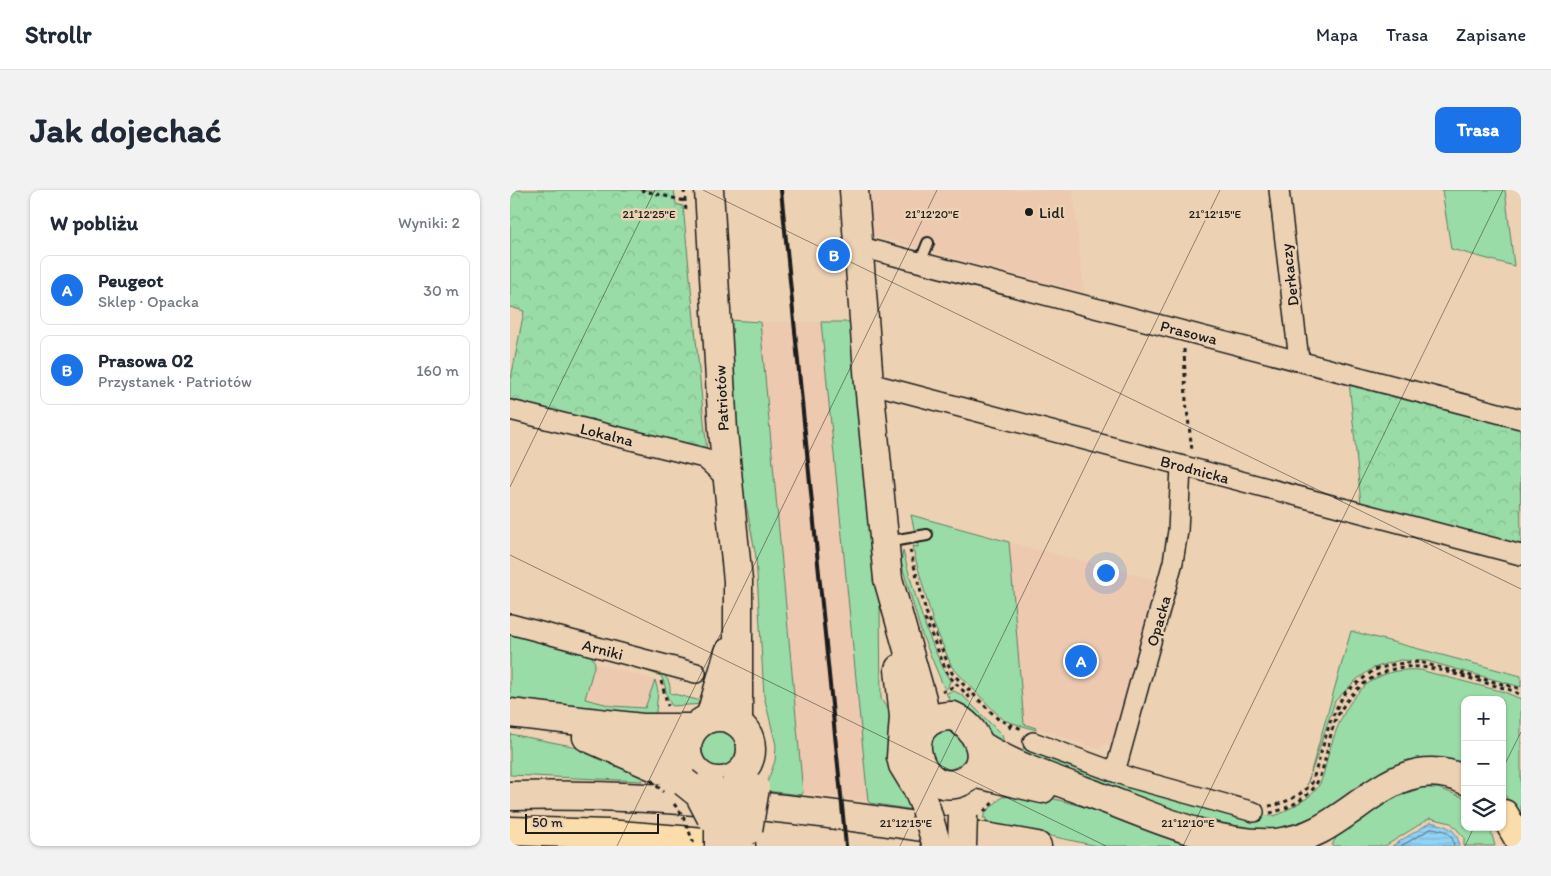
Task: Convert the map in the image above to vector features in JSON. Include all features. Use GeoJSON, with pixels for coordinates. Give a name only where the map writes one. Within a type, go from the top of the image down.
{"type":"FeatureCollection","features":[{"type":"Feature","properties":{"kind":"highway"},"geometry":{"type":"LineString","coordinates":[[1506,818],[1521,843]]}},
{"type":"Feature","properties":{"kind":"highway"},"geometry":{"type":"LineString","coordinates":[[510,831],[607,834],[748,846]]}},
{"type":"Feature","properties":{"kind":"main road","name":"Patriotów"},"geometry":{"type":"LineString","coordinates":[[710,190],[723,431],[738,581],[738,722]]}},
{"type":"Feature","properties":{"kind":"main road"},"geometry":{"type":"LineString","coordinates":[[846,190],[856,235]]}},
{"type":"Feature","properties":{"kind":"main road"},"geometry":{"type":"LineString","coordinates":[[854,190],[868,383],[899,543],[888,579],[922,699],[926,724]]}},
{"type":"Feature","properties":{"kind":"main road","name":"Patriotów"},"geometry":{"type":"LineString","coordinates":[[702,723],[725,672],[738,605]]}},
{"type":"Feature","properties":{"kind":"main road"},"geometry":{"type":"LineString","coordinates":[[587,737],[652,773],[716,779],[765,764],[767,744],[754,700],[752,652],[738,605]]}},
{"type":"Feature","properties":{"kind":"main road"},"geometry":{"type":"LineString","coordinates":[[895,608],[953,716],[970,726],[980,745],[981,753],[970,776],[959,810],[951,846]]}},
{"type":"Feature","properties":{"kind":"main road"},"geometry":{"type":"LineString","coordinates":[[895,608],[904,717],[901,757],[903,765],[917,788],[959,810]]}},
{"type":"Feature","properties":{"kind":"main road"},"geometry":{"type":"LineString","coordinates":[[510,713],[642,728],[702,723],[720,717],[738,722],[748,734],[752,749],[748,764],[716,779]]}},
{"type":"Feature","properties":{"kind":"main road"},"geometry":{"type":"LineString","coordinates":[[953,716],[937,717],[926,724],[917,743],[916,754],[919,764],[937,781],[959,810],[962,846]]}},
{"type":"Feature","properties":{"kind":"main road"},"geometry":{"type":"LineString","coordinates":[[510,719],[587,737],[656,747],[682,755],[716,779],[725,841]]}},
{"type":"Feature","properties":{"kind":"main road"},"geometry":{"type":"LineString","coordinates":[[702,723],[688,741],[716,779],[748,832],[748,846]]}},
{"type":"Feature","properties":{"kind":"main road"},"geometry":{"type":"LineString","coordinates":[[980,745],[1049,778],[1210,838],[1236,843],[1275,843],[1298,838],[1319,830],[1393,780],[1415,774],[1436,772],[1461,779]]}},
{"type":"Feature","properties":{"kind":"main road"},"geometry":{"type":"LineString","coordinates":[[937,781],[956,783],[970,776],[1046,790],[1176,826]]}},
{"type":"Feature","properties":{"kind":"main road"},"geometry":{"type":"LineString","coordinates":[[510,796],[590,794],[754,806],[910,825],[1037,846]]}},
{"type":"Feature","properties":{"kind":"main road"},"geometry":{"type":"LineString","coordinates":[[937,846],[959,810]]}},
{"type":"Feature","properties":{"kind":"main road"},"geometry":{"type":"LineString","coordinates":[[1505,831],[1506,846]]}},
{"type":"Feature","properties":{"kind":"street","name":"Derkaczy"},"geometry":{"type":"LineString","coordinates":[[1278,190],[1299,360]]}},
{"type":"Feature","properties":{"kind":"street","name":"Prasowa"},"geometry":{"type":"LineString","coordinates":[[856,235],[920,262],[1521,419]]}},
{"type":"Feature","properties":{"kind":"street","name":"Brodnicka"},"geometry":{"type":"LineString","coordinates":[[868,383],[1521,555]]}},
{"type":"Feature","properties":{"kind":"street","name":"Lokalna"},"geometry":{"type":"LineString","coordinates":[[510,410],[704,458],[727,479]]}},
{"type":"Feature","properties":{"kind":"street"},"geometry":{"type":"LineString","coordinates":[[704,458],[717,444],[723,431]]}},
{"type":"Feature","properties":{"kind":"street","name":"Opacka"},"geometry":{"type":"LineString","coordinates":[[1115,772],[1173,562],[1185,467]]}},
{"type":"Feature","properties":{"kind":"street","name":"Arniki"},"geometry":{"type":"LineString","coordinates":[[510,624],[696,673]]}},
{"type":"Feature","properties":{"kind":"street"},"geometry":{"type":"LineString","coordinates":[[1030,736],[1115,772],[1261,809]]}},
{"type":"Feature","properties":{"kind":"lane"},"geometry":{"type":"LineString","coordinates":[[920,262],[928,243]]}},
{"type":"Feature","properties":{"kind":"lane"},"geometry":{"type":"LineString","coordinates":[[899,543],[927,535]]}},
{"type":"Feature","properties":{"kind":"path"},"geometry":{"type":"LineString","coordinates":[[641,190],[685,201]]}},
{"type":"Feature","properties":{"kind":"path"},"geometry":{"type":"LineString","coordinates":[[1185,467],[1191,437],[1184,356],[1186,331]]}},
{"type":"Feature","properties":{"kind":"path"},"geometry":{"type":"LineString","coordinates":[[899,543],[922,614],[944,668],[957,685]]}},
{"type":"Feature","properties":{"kind":"path"},"geometry":{"type":"LineString","coordinates":[[899,543],[948,667],[999,720],[1030,736]]}},
{"type":"Feature","properties":{"kind":"path"},"geometry":{"type":"LineString","coordinates":[[1261,809],[1278,805],[1306,790],[1312,783],[1330,722],[1339,703],[1351,688],[1374,670],[1395,664],[1419,662],[1521,689]]}},
{"type":"Feature","properties":{"kind":"path"},"geometry":{"type":"LineString","coordinates":[[1261,809],[1279,811],[1308,794],[1314,787],[1334,724],[1344,705],[1353,693],[1377,674],[1398,668],[1419,666],[1508,689],[1521,695]]}},
{"type":"Feature","properties":{"kind":"path"},"geometry":{"type":"LineString","coordinates":[[1010,725],[1012,732]]}},
{"type":"Feature","properties":{"kind":"path"},"geometry":{"type":"LineString","coordinates":[[652,773],[682,814],[694,846]]}},
{"type":"Feature","properties":{"kind":"shaded area"},"geometry":{"type":"Polygon","coordinates":[[[868,190],[1073,190],[1084,293],[873,236],[868,190]]]}},
{"type":"Feature","properties":{"kind":"shaded area"},"geometry":{"type":"Polygon","coordinates":[[[760,322],[821,322],[868,801],[803,793],[760,322]]]}},
{"type":"Feature","properties":{"kind":"shaded area"},"geometry":{"type":"Polygon","coordinates":[[[1009,542],[1157,580],[1114,739],[1098,749],[1024,724],[1009,542]]]}},
{"type":"Feature","properties":{"kind":"shaded area"},"geometry":{"type":"Polygon","coordinates":[[[595,663],[655,680],[645,708],[613,706],[585,699],[595,663]]]}},
{"type":"Feature","properties":{"kind":"green space"},"geometry":{"type":"Polygon","coordinates":[[[510,190],[674,190],[676,204],[683,206],[707,452],[510,399],[510,384],[524,311],[510,307],[510,190]]]}},
{"type":"Feature","properties":{"kind":"green space"},"geometry":{"type":"Polygon","coordinates":[[[1442,190],[1505,190],[1514,266],[1451,249],[1442,190]]]}},
{"type":"Feature","properties":{"kind":"green space"},"geometry":{"type":"Polygon","coordinates":[[[729,320],[760,322],[803,793],[801,795],[766,791],[765,788],[775,761],[776,745],[764,696],[756,557],[739,466],[729,320]]]}},
{"type":"Feature","properties":{"kind":"green space"},"geometry":{"type":"Polygon","coordinates":[[[821,322],[854,322],[880,606],[881,699],[886,707],[892,710],[914,810],[870,803],[868,801],[821,322]]]}},
{"type":"Feature","properties":{"kind":"green space"},"geometry":{"type":"Polygon","coordinates":[[[1349,381],[1520,427],[1521,546],[1361,504],[1349,381]]]}},
{"type":"Feature","properties":{"kind":"green space"},"geometry":{"type":"Polygon","coordinates":[[[911,515],[1009,542],[1024,724],[1036,728],[1036,730],[1003,720],[952,667],[933,622],[912,546],[918,547],[911,515]]]}},
{"type":"Feature","properties":{"kind":"green space"},"geometry":{"type":"Polygon","coordinates":[[[903,551],[928,634],[950,681],[945,690],[922,635],[901,562],[903,551]]]}},
{"type":"Feature","properties":{"kind":"green space"},"geometry":{"type":"Polygon","coordinates":[[[1351,631],[1521,676],[1521,687],[1427,661],[1400,660],[1373,668],[1356,680],[1335,701],[1307,785],[1351,631]]]}},
{"type":"Feature","properties":{"kind":"green space"},"geometry":{"type":"Polygon","coordinates":[[[510,632],[591,655],[595,663],[585,699],[613,706],[645,708],[655,680],[658,691],[655,722],[510,700],[510,632]]]}},
{"type":"Feature","properties":{"kind":"green space"},"geometry":{"type":"Polygon","coordinates":[[[633,666],[659,672],[668,680],[670,693],[701,701],[704,704],[672,706],[667,697],[661,676],[633,666]]]}},
{"type":"Feature","properties":{"kind":"green space"},"geometry":{"type":"Polygon","coordinates":[[[1420,670],[1504,692],[1521,699],[1521,821],[1506,797],[1506,696],[1461,696],[1461,764],[1446,760],[1427,759],[1393,768],[1361,785],[1319,814],[1295,826],[1282,829],[1245,829],[1209,822],[1021,757],[1024,745],[1028,743],[1140,788],[1257,821],[1259,815],[1273,816],[1280,814],[1303,801],[1315,791],[1322,779],[1340,721],[1348,706],[1369,683],[1383,675],[1400,671],[1420,670]]]}},
{"type":"Feature","properties":{"kind":"green space"},"geometry":{"type":"Polygon","coordinates":[[[954,691],[962,695],[1002,735],[1005,748],[952,704],[946,693],[954,691]]]}},
{"type":"Feature","properties":{"kind":"green space"},"geometry":{"type":"Polygon","coordinates":[[[721,730],[735,735],[740,749],[735,763],[721,768],[707,763],[702,749],[707,735],[721,730]]]}},
{"type":"Feature","properties":{"kind":"green space"},"geometry":{"type":"Polygon","coordinates":[[[948,731],[961,737],[967,750],[961,763],[948,769],[935,763],[929,750],[935,737],[948,731]]]}},
{"type":"Feature","properties":{"kind":"green space"},"geometry":{"type":"Polygon","coordinates":[[[510,734],[572,746],[644,772],[642,781],[510,775],[510,734]]]}},
{"type":"Feature","properties":{"kind":"green space"},"geometry":{"type":"Polygon","coordinates":[[[1010,787],[1092,809],[1200,846],[1097,846],[986,822],[986,818],[983,818],[986,812],[1002,797],[1006,797],[1010,787]]]}},
{"type":"Feature","properties":{"kind":"green space"},"geometry":{"type":"Polygon","coordinates":[[[1423,788],[1438,788],[1461,797],[1461,831],[1491,831],[1495,846],[1464,846],[1464,837],[1451,823],[1430,818],[1385,846],[1332,846],[1346,827],[1358,818],[1386,802],[1423,788]]]}},
{"type":"Feature","properties":{"kind":"water"},"geometry":{"type":"Polygon","coordinates":[[[1431,822],[1454,832],[1459,846],[1392,846],[1431,822]]]}},
{"type":"Feature","properties":{"kind":"railway"},"geometry":{"type":"LineString","coordinates":[[781,190],[846,846]]}},
{"type":"Feature","properties":{"kind":"place","name":"Lidl"},"geometry":{"type":"Point","coordinates":[1029,212]}},
{"type":"Feature","properties":{"kind":"place","name":"Prasowa 02"},"geometry":{"type":"Point","coordinates":[834,255]}},
{"type":"Feature","properties":{"kind":"place","name":"Peugeot"},"geometry":{"type":"Point","coordinates":[1081,661]}}]}
